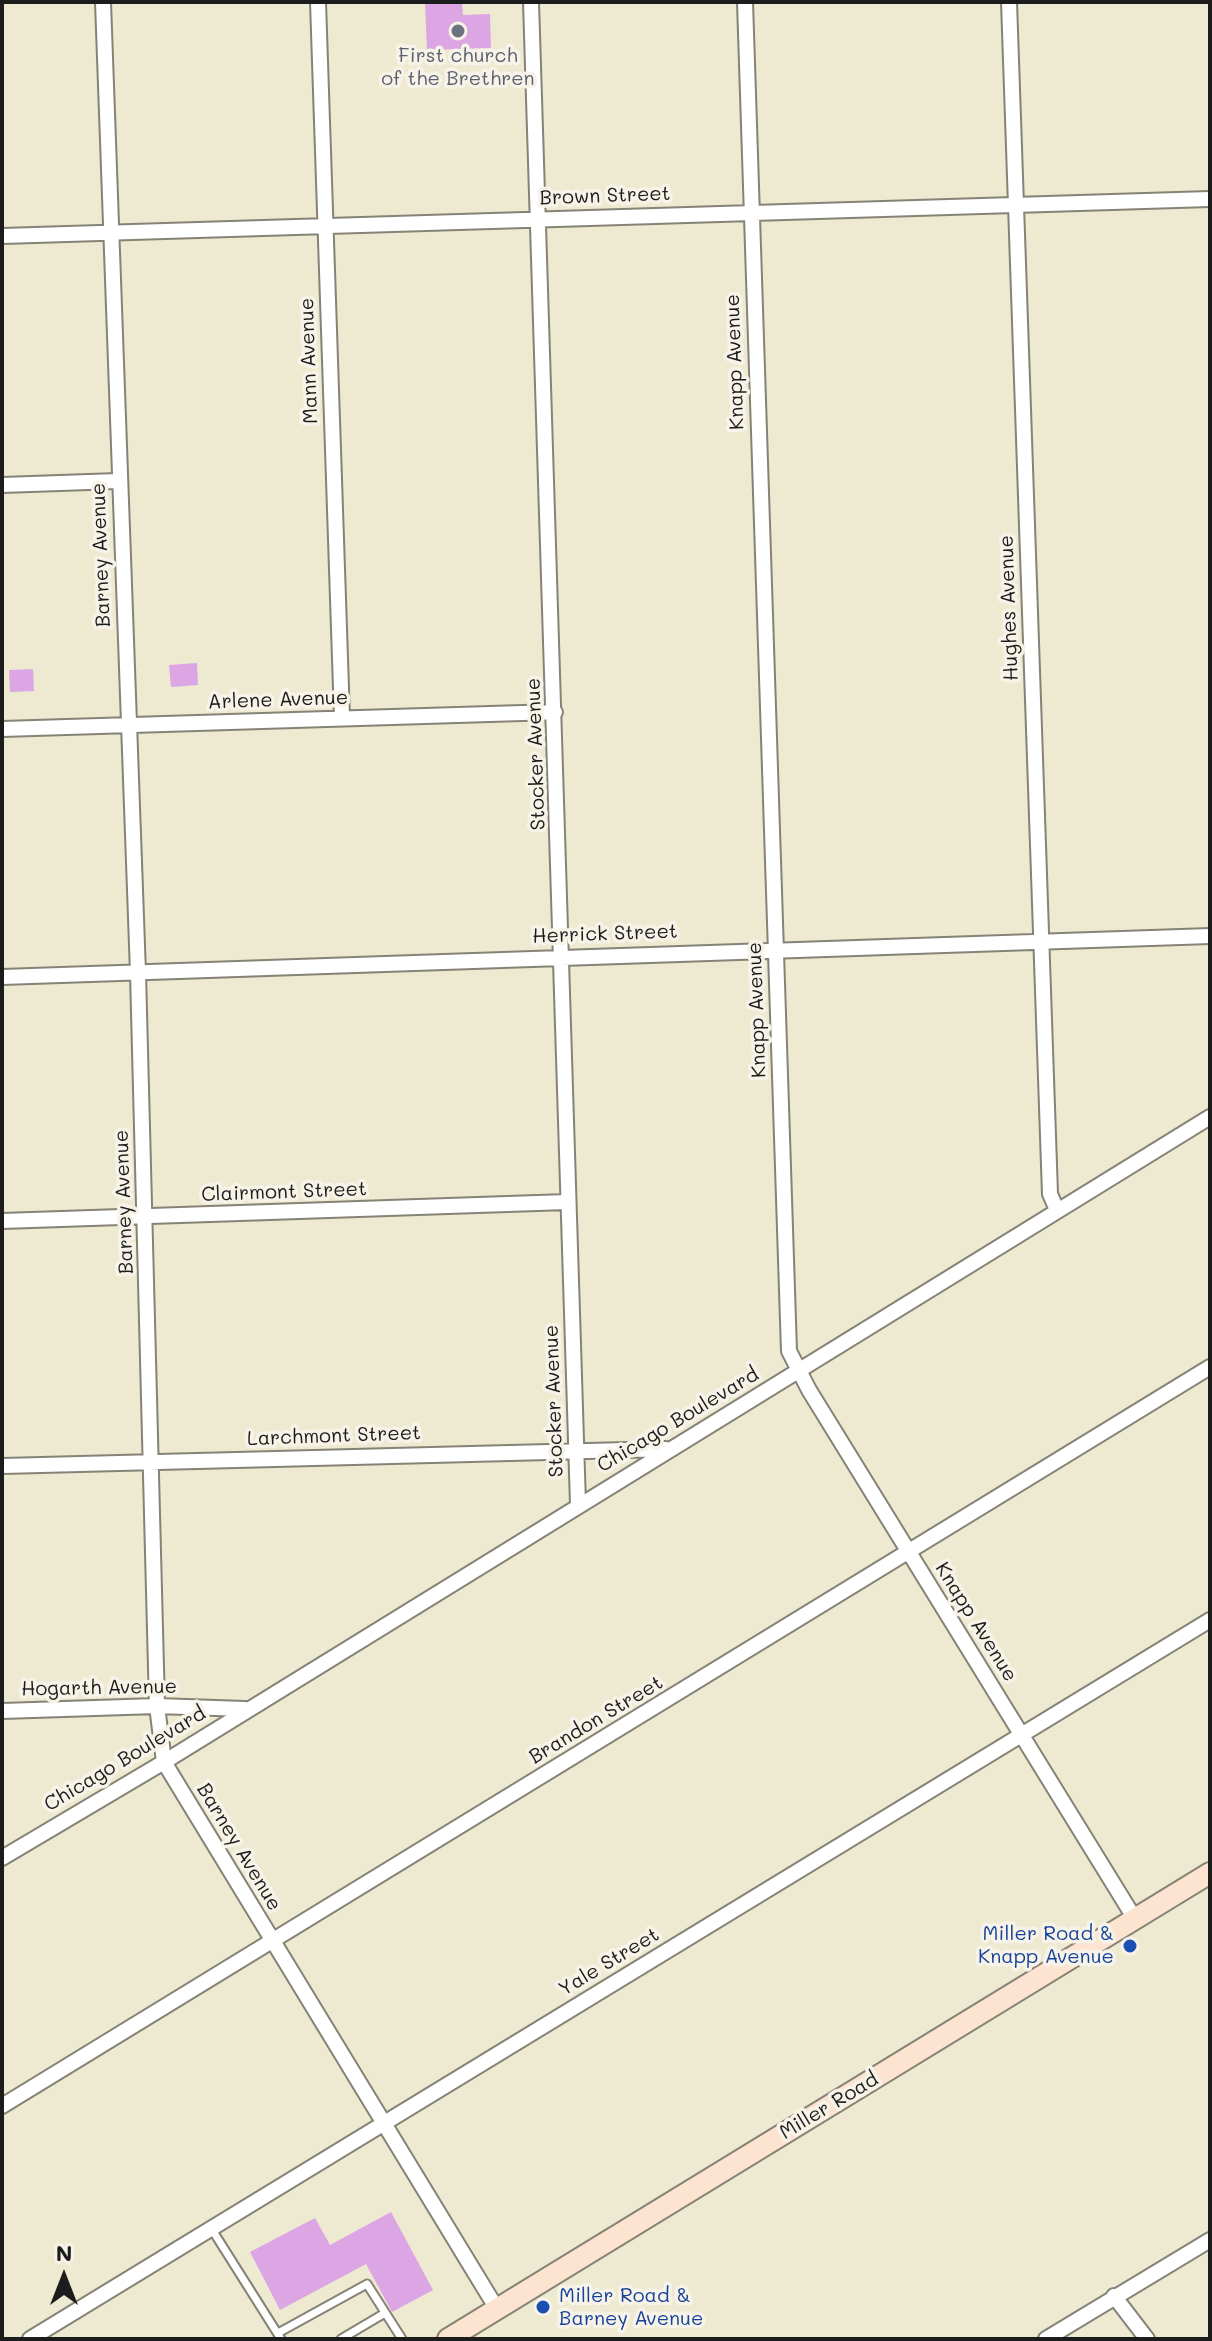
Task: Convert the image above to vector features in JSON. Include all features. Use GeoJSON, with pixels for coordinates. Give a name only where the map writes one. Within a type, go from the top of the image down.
{"type":"FeatureCollection","features":[{"type":"Feature","properties":{"kind":"main road","name":"Miller Road"},"geometry":{"type":"LineString","coordinates":[[448,2339],[1210,1873]]}},
{"type":"Feature","properties":{"kind":"street","name":"Barney Avenue"},"geometry":{"type":"LineString","coordinates":[[103,2],[138,973],[157,1706],[164,1762],[497,2309]]}},
{"type":"Feature","properties":{"kind":"street","name":"Mann Avenue"},"geometry":{"type":"LineString","coordinates":[[318,2],[342,718]]}},
{"type":"Feature","properties":{"kind":"street","name":"Stocker Avenue"},"geometry":{"type":"LineString","coordinates":[[531,2],[578,1504]]}},
{"type":"Feature","properties":{"kind":"street","name":"Knapp Avenue"},"geometry":{"type":"LineString","coordinates":[[745,2],[789,1351],[797,1370],[1135,1919]]}},
{"type":"Feature","properties":{"kind":"street","name":"Hughes Avenue"},"geometry":{"type":"LineString","coordinates":[[1009,2],[1050,1194],[1057,1210]]}},
{"type":"Feature","properties":{"kind":"street","name":"Brown Street"},"geometry":{"type":"LineString","coordinates":[[2,236],[1210,199]]}},
{"type":"Feature","properties":{"kind":"street"},"geometry":{"type":"LineString","coordinates":[[2,485],[118,481]]}},
{"type":"Feature","properties":{"kind":"street","name":"Arlene Avenue"},"geometry":{"type":"LineString","coordinates":[[2,729],[555,712]]}},
{"type":"Feature","properties":{"kind":"street","name":"Herrick Street"},"geometry":{"type":"LineString","coordinates":[[2,977],[561,955],[1210,936]]}},
{"type":"Feature","properties":{"kind":"street","name":"Chicago Boulevard"},"geometry":{"type":"LineString","coordinates":[[2,1858],[164,1762],[245,1709],[1210,1117]]}},
{"type":"Feature","properties":{"kind":"street","name":"Clairmont Street"},"geometry":{"type":"LineString","coordinates":[[2,1221],[567,1202]]}},
{"type":"Feature","properties":{"kind":"street","name":"Brandon Street"},"geometry":{"type":"LineString","coordinates":[[2,2106],[1210,1367]]}},
{"type":"Feature","properties":{"kind":"street","name":"Larchmont Street"},"geometry":{"type":"LineString","coordinates":[[2,1466],[667,1449]]}},
{"type":"Feature","properties":{"kind":"street","name":"Yale Street"},"geometry":{"type":"LineString","coordinates":[[30,2339],[1210,1620]]}},
{"type":"Feature","properties":{"kind":"street","name":"Hogarth Avenue"},"geometry":{"type":"LineString","coordinates":[[2,1711],[157,1706],[245,1709]]}},
{"type":"Feature","properties":{"kind":"street"},"geometry":{"type":"LineString","coordinates":[[1046,2339],[1210,2240]]}},
{"type":"Feature","properties":{"kind":"street"},"geometry":{"type":"LineString","coordinates":[[1114,2296],[1147,2339]]}},
{"type":"Feature","properties":{"kind":"lane"},"geometry":{"type":"LineString","coordinates":[[211,2228],[279,2336],[367,2284],[402,2339]]}},
{"type":"Feature","properties":{"kind":"lane"},"geometry":{"type":"LineString","coordinates":[[341,2339],[385,2313]]}},
{"type":"Feature","properties":{"kind":"building","name":"First church of the Brethren"},"geometry":{"type":"Polygon","coordinates":[[[425,2],[462,2],[463,15],[490,14],[491,48],[427,50],[425,2]]]}},
{"type":"Feature","properties":{"kind":"building"},"geometry":{"type":"Polygon","coordinates":[[[197,663],[198,685],[171,687],[169,665],[197,663]]]}},
{"type":"Feature","properties":{"kind":"building"},"geometry":{"type":"Polygon","coordinates":[[[33,669],[34,691],[10,692],[9,670],[33,669]]]}},
{"type":"Feature","properties":{"kind":"building"},"geometry":{"type":"Polygon","coordinates":[[[391,2212],[433,2290],[392,2312],[366,2264],[280,2310],[250,2252],[315,2218],[330,2245],[391,2212]]]}},
{"type":"Feature","properties":{"kind":"place","name":"First church of the Brethren"},"geometry":{"type":"Point","coordinates":[458,31]}},
{"type":"Feature","properties":{"kind":"place","name":"Miller Road & Knapp Avenue"},"geometry":{"type":"Point","coordinates":[1130,1946]}},
{"type":"Feature","properties":{"kind":"place","name":"Miller Road & Barney Avenue"},"geometry":{"type":"Point","coordinates":[543,2307]}}]}
